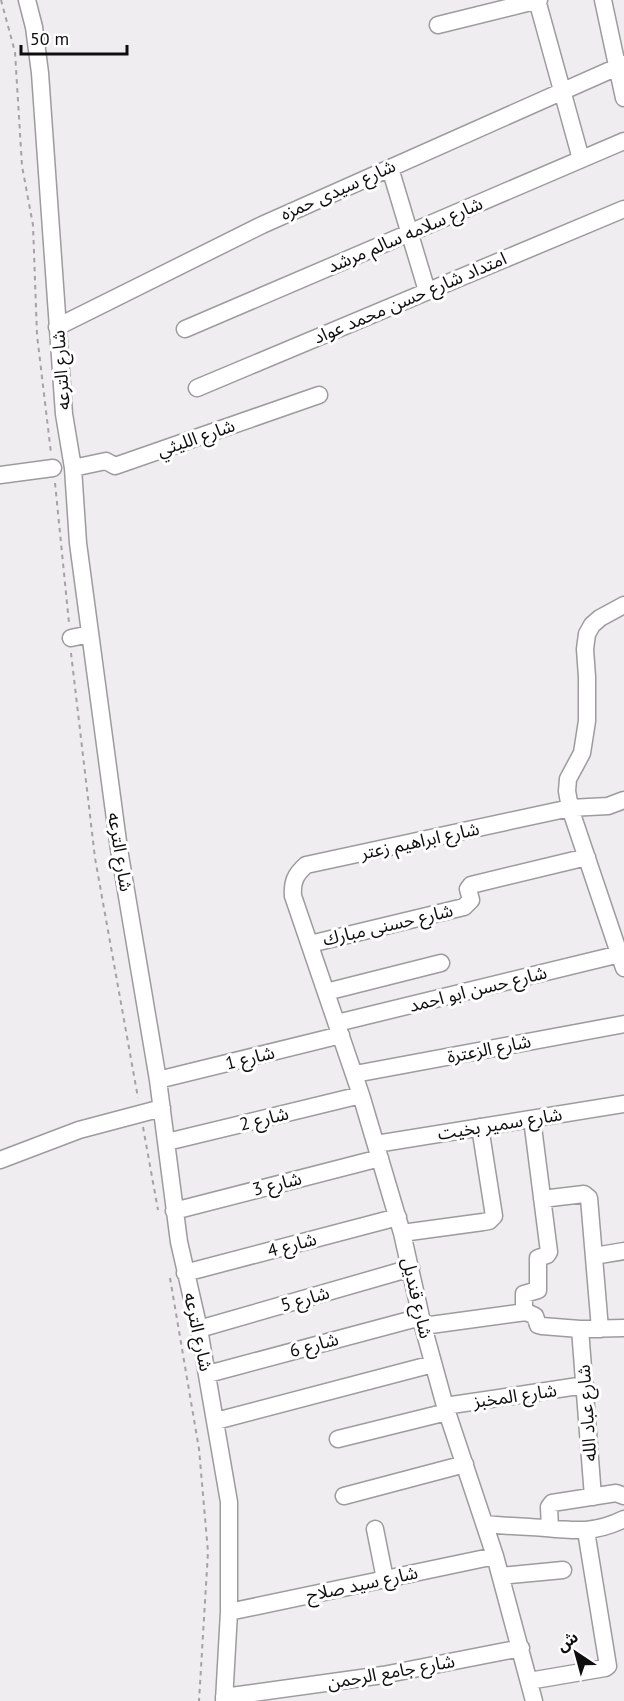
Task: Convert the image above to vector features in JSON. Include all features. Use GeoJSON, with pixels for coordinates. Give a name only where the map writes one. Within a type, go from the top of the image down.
{"type":"FeatureCollection","features":[{"type":"Feature","properties":{"kind":"street","name":"شارع الترعه"},"geometry":{"type":"LineString","coordinates":[[27,0],[34,27],[40,73],[64,414],[73,468],[78,543],[90,634],[119,849],[158,1080],[174,1210],[185,1273],[200,1329],[229,1502],[229,1612],[224,1699]]}},
{"type":"Feature","properties":{"kind":"street"},"geometry":{"type":"LineString","coordinates":[[438,25],[537,0],[581,159]]}},
{"type":"Feature","properties":{"kind":"street"},"geometry":{"type":"LineString","coordinates":[[603,0],[621,65],[624,98]]}},
{"type":"Feature","properties":{"kind":"street","name":"شارع سيدى حمزه"},"geometry":{"type":"LineString","coordinates":[[57,327],[262,225],[621,65]]}},
{"type":"Feature","properties":{"kind":"street","name":"شارع سلامه سالم مرشد"},"geometry":{"type":"LineString","coordinates":[[185,329],[624,141]]}},
{"type":"Feature","properties":{"kind":"street"},"geometry":{"type":"LineString","coordinates":[[390,168],[426,291]]}},
{"type":"Feature","properties":{"kind":"street","name":"امتداد شارع حسن محمد عواد"},"geometry":{"type":"LineString","coordinates":[[197,388],[624,209]]}},
{"type":"Feature","properties":{"kind":"street","name":"شارع الليثي"},"geometry":{"type":"LineString","coordinates":[[73,468],[106,461],[115,466],[319,395]]}},
{"type":"Feature","properties":{"kind":"street"},"geometry":{"type":"LineString","coordinates":[[0,475],[53,468]]}},
{"type":"Feature","properties":{"kind":"street"},"geometry":{"type":"LineString","coordinates":[[622,961],[570,808],[567,791],[568,779],[582,753],[587,721],[586,634],[600,618],[624,605]]}},
{"type":"Feature","properties":{"kind":"street"},"geometry":{"type":"LineString","coordinates":[[71,638],[90,634]]}},
{"type":"Feature","properties":{"kind":"street","name":"شارع ابراهيم زعتر"},"geometry":{"type":"LineString","coordinates":[[293,896],[292,884],[297,873],[306,866],[570,808],[608,806],[624,800]]}},
{"type":"Feature","properties":{"kind":"street","name":"شارع حسنى مبارك"},"geometry":{"type":"LineString","coordinates":[[310,944],[464,908],[471,900],[468,889],[471,885],[587,857]]}},
{"type":"Feature","properties":{"kind":"street","name":"شارع قنديل"},"geometry":{"type":"LineString","coordinates":[[293,896],[378,1151],[400,1225],[433,1364],[501,1576],[534,1701]]}},
{"type":"Feature","properties":{"kind":"street","name":"شارع حسن ابو احمد"},"geometry":{"type":"LineString","coordinates":[[339,1029],[622,961]]}},
{"type":"Feature","properties":{"kind":"street"},"geometry":{"type":"LineString","coordinates":[[326,992],[441,963]]}},
{"type":"Feature","properties":{"kind":"street","name":"شارع الزعترة"},"geometry":{"type":"LineString","coordinates":[[354,1074],[624,1024]]}},
{"type":"Feature","properties":{"kind":"street","name":"شارع 1"},"geometry":{"type":"LineString","coordinates":[[158,1080],[339,1029]]}},
{"type":"Feature","properties":{"kind":"street","name":"شارع 2"},"geometry":{"type":"LineString","coordinates":[[167,1142],[361,1095]]}},
{"type":"Feature","properties":{"kind":"street","name":"شارع سمير بخيت"},"geometry":{"type":"LineString","coordinates":[[378,1151],[480,1127],[624,1104]]}},
{"type":"Feature","properties":{"kind":"street"},"geometry":{"type":"LineString","coordinates":[[0,1160],[79,1130],[162,1108]]}},
{"type":"Feature","properties":{"kind":"street"},"geometry":{"type":"LineString","coordinates":[[532,1119],[549,1252],[538,1258],[538,1290],[524,1294],[526,1312],[535,1316],[538,1325],[580,1329],[624,1328]]}},
{"type":"Feature","properties":{"kind":"street","name":"شارع 4"},"geometry":{"type":"LineString","coordinates":[[185,1273],[400,1225],[489,1221],[494,1216],[480,1127]]}},
{"type":"Feature","properties":{"kind":"street","name":"شارع 3"},"geometry":{"type":"LineString","coordinates":[[174,1210],[378,1151]]}},
{"type":"Feature","properties":{"kind":"street"},"geometry":{"type":"LineString","coordinates":[[542,1199],[587,1195],[600,1329]]}},
{"type":"Feature","properties":{"kind":"street"},"geometry":{"type":"LineString","coordinates":[[594,1256],[624,1251]]}},
{"type":"Feature","properties":{"kind":"street","name":"شارع 5"},"geometry":{"type":"LineString","coordinates":[[200,1329],[411,1268]]}},
{"type":"Feature","properties":{"kind":"street","name":"شارع 6"},"geometry":{"type":"LineString","coordinates":[[208,1374],[422,1321],[526,1312]]}},
{"type":"Feature","properties":{"kind":"street","name":"شارع عباد الله"},"geometry":{"type":"LineString","coordinates":[[580,1329],[593,1497]]}},
{"type":"Feature","properties":{"kind":"street"},"geometry":{"type":"LineString","coordinates":[[216,1421],[433,1364]]}},
{"type":"Feature","properties":{"kind":"street","name":"شارع المخبز"},"geometry":{"type":"LineString","coordinates":[[338,1439],[446,1409],[585,1385]]}},
{"type":"Feature","properties":{"kind":"street"},"geometry":{"type":"LineString","coordinates":[[344,1496],[465,1464]]}},
{"type":"Feature","properties":{"kind":"street"},"geometry":{"type":"LineString","coordinates":[[550,1528],[550,1505],[615,1493],[624,1496]]}},
{"type":"Feature","properties":{"kind":"street"},"geometry":{"type":"LineString","coordinates":[[485,1524],[586,1531],[602,1528],[624,1519]]}},
{"type":"Feature","properties":{"kind":"street"},"geometry":{"type":"LineString","coordinates":[[375,1529],[385,1579]]}},
{"type":"Feature","properties":{"kind":"street"},"geometry":{"type":"LineString","coordinates":[[529,1681],[608,1666],[586,1531]]}},
{"type":"Feature","properties":{"kind":"street","name":"شارع سيد صلاح"},"geometry":{"type":"LineString","coordinates":[[229,1612],[495,1556]]}},
{"type":"Feature","properties":{"kind":"street"},"geometry":{"type":"LineString","coordinates":[[501,1576],[563,1570]]}},
{"type":"Feature","properties":{"kind":"street","name":"شارع جامع الرحمن"},"geometry":{"type":"LineString","coordinates":[[224,1699],[383,1675],[521,1648]]}}]}
